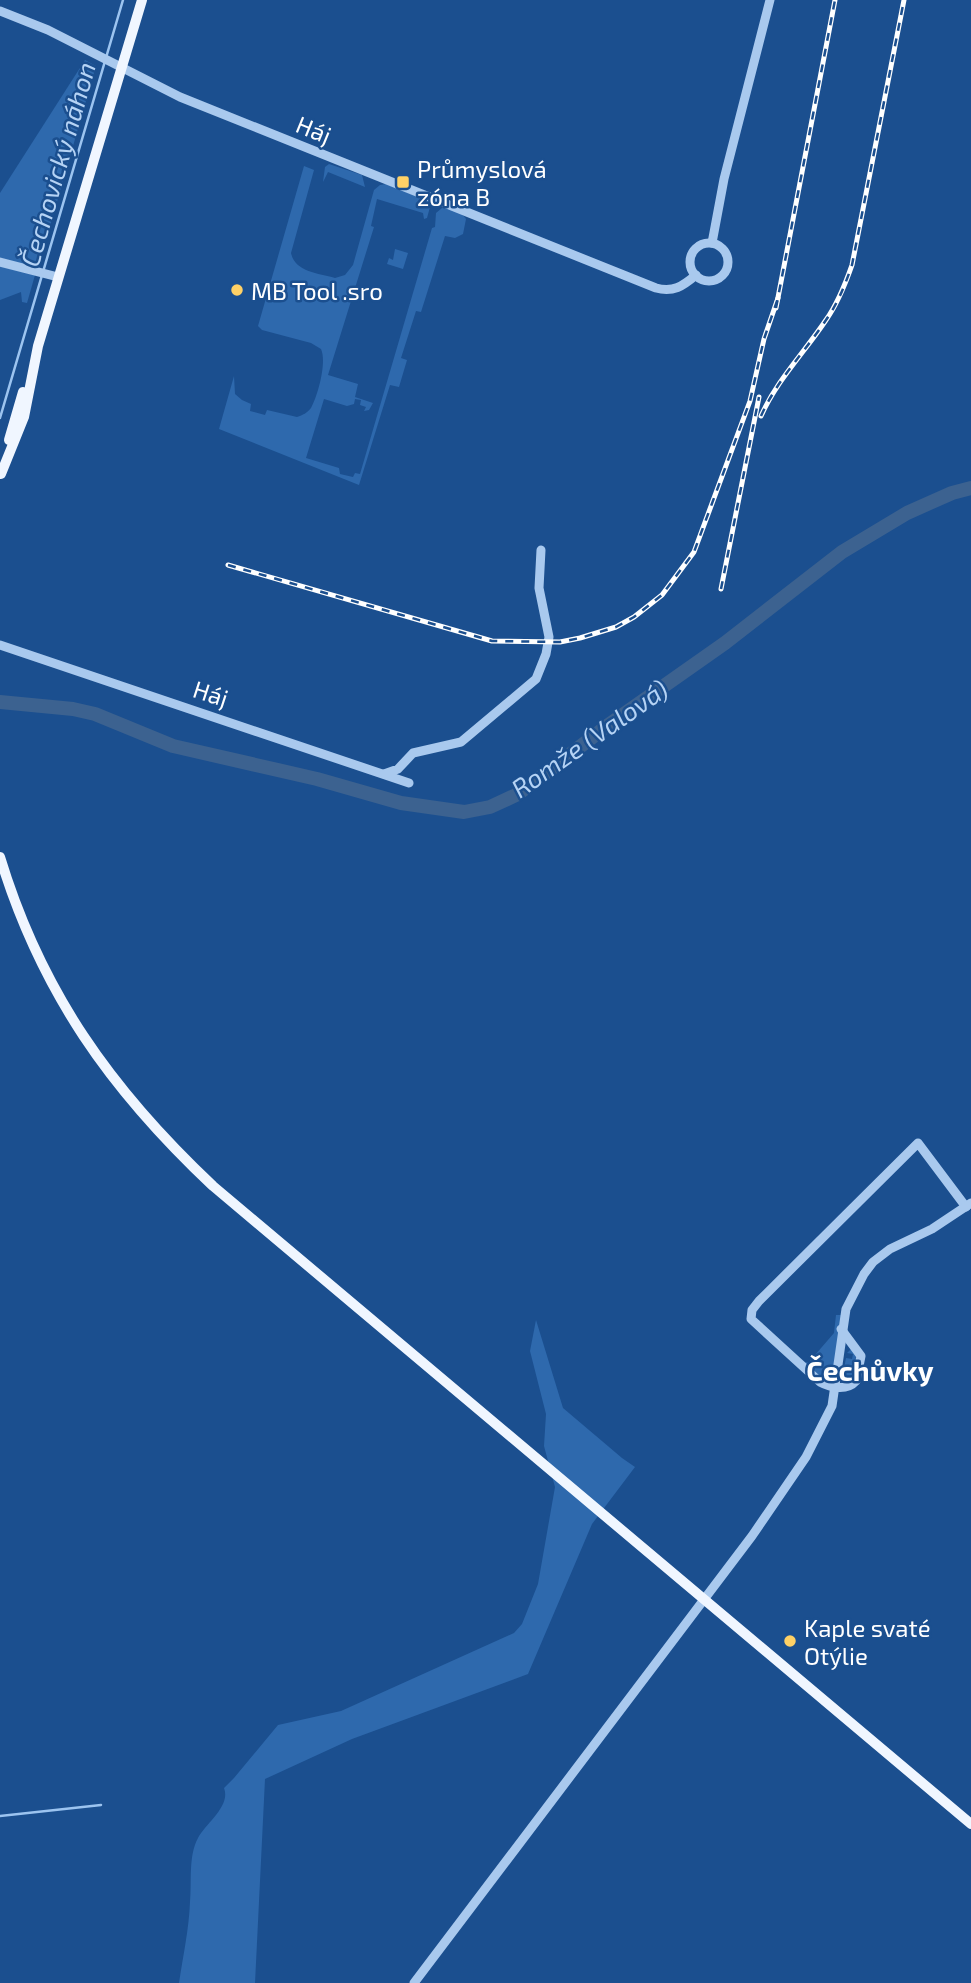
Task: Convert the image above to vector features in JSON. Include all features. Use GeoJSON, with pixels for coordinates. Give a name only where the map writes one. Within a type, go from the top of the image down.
{"type":"FeatureCollection","features":[{"type":"Feature","properties":{"kind":"main road"},"geometry":{"type":"LineString","coordinates":[[0,475],[117,65],[142,0]]}},
{"type":"Feature","properties":{"kind":"main road"},"geometry":{"type":"LineString","coordinates":[[0,857],[31,940],[67,1012],[113,1080],[156,1130],[213,1186],[971,1824]]}},
{"type":"Feature","properties":{"kind":"street"},"geometry":{"type":"LineString","coordinates":[[712,243],[724,179],[773,2]]}},
{"type":"Feature","properties":{"kind":"street","name":"Háj"},"geometry":{"type":"LineString","coordinates":[[0,11],[48,30],[180,97],[656,288],[677,289],[696,275]]}},
{"type":"Feature","properties":{"kind":"street"},"geometry":{"type":"LineString","coordinates":[[712,243],[721,246],[728,263],[725,272],[713,280],[704,280],[696,275],[690,264],[691,254],[700,245],[712,243]]}},
{"type":"Feature","properties":{"kind":"street"},"geometry":{"type":"LineString","coordinates":[[0,262],[58,277]]}},
{"type":"Feature","properties":{"kind":"street"},"geometry":{"type":"LineString","coordinates":[[383,774],[397,770],[413,752],[461,742],[536,679],[546,654],[548,637],[539,589],[541,550]]}},
{"type":"Feature","properties":{"kind":"street","name":"Háj"},"geometry":{"type":"LineString","coordinates":[[0,645],[409,783]]}},
{"type":"Feature","properties":{"kind":"street"},"geometry":{"type":"LineString","coordinates":[[414,1983],[773,1507],[806,1457],[830,1410],[835,1387],[841,1329],[851,1296],[873,1262],[890,1249],[932,1229],[969,1205],[918,1143],[752,1310],[751,1320],[820,1382],[835,1387],[849,1387],[855,1384],[861,1358],[858,1349],[841,1329]]}},
{"type":"Feature","properties":{"kind":"shaded area"},"geometry":{"type":"Polygon","coordinates":[[[85,60],[96,66],[38,268],[0,258],[0,193],[85,60]]]}},
{"type":"Feature","properties":{"kind":"shaded area"},"geometry":{"type":"Polygon","coordinates":[[[329,164],[362,175],[365,187],[328,172],[323,182],[325,167],[329,164]]]}},
{"type":"Feature","properties":{"kind":"shaded area"},"geometry":{"type":"Polygon","coordinates":[[[304,166],[314,170],[291,253],[297,264],[315,273],[335,278],[345,275],[353,265],[374,190],[380,185],[386,184],[428,201],[430,207],[427,218],[424,219],[423,213],[377,199],[371,226],[374,227],[328,375],[358,384],[355,397],[373,403],[369,410],[364,411],[366,407],[360,405],[361,400],[355,399],[354,404],[347,406],[324,399],[306,458],[339,468],[340,474],[353,477],[355,473],[360,474],[432,228],[435,227],[436,213],[442,208],[449,209],[459,212],[466,219],[463,234],[455,238],[445,236],[421,312],[416,311],[401,358],[407,360],[399,387],[390,385],[359,485],[219,429],[234,376],[235,394],[251,404],[250,411],[265,415],[267,410],[297,417],[311,408],[316,395],[322,370],[321,349],[311,343],[262,330],[258,326],[304,166]]]}},
{"type":"Feature","properties":{"kind":"shaded area"},"geometry":{"type":"Polygon","coordinates":[[[395,249],[408,253],[403,269],[387,264],[389,258],[393,260],[395,249]]]}},
{"type":"Feature","properties":{"kind":"shaded area"},"geometry":{"type":"Polygon","coordinates":[[[0,266],[35,275],[27,303],[22,302],[21,292],[0,300],[0,266]]]}},
{"type":"Feature","properties":{"kind":"shaded area"},"geometry":{"type":"Polygon","coordinates":[[[836,1315],[842,1315],[832,1381],[827,1383],[801,1363],[809,1362],[834,1333],[836,1315]]]}},
{"type":"Feature","properties":{"kind":"shaded area"},"geometry":{"type":"Polygon","coordinates":[[[536,1320],[563,1408],[635,1467],[592,1524],[528,1674],[352,1739],[265,1779],[255,1983],[179,1983],[195,1845],[221,1808],[224,1788],[278,1725],[341,1711],[514,1633],[522,1624],[538,1584],[555,1487],[544,1446],[546,1414],[530,1351],[536,1320]]]}},
{"type":"Feature","properties":{"kind":"shaded area"},"geometry":{"type":"Polygon","coordinates":[[[853,1347],[856,1354],[854,1381],[845,1383],[842,1379],[846,1358],[852,1359],[853,1354],[847,1353],[853,1347]]]}},
{"type":"Feature","properties":{"kind":"waterway","name":"Čechovický náhon"},"geometry":{"type":"LineString","coordinates":[[0,418],[123,0]]}},
{"type":"Feature","properties":{"kind":"waterway","name":"Romže (Valová)"},"geometry":{"type":"LineString","coordinates":[[0,702],[73,709],[95,714],[173,746],[317,779],[401,803],[464,812],[490,807],[516,795],[607,726],[725,643],[842,552],[907,513],[952,493],[971,488]]}},
{"type":"Feature","properties":{"kind":"waterway"},"geometry":{"type":"LineString","coordinates":[[0,1816],[101,1805]]}},
{"type":"Feature","properties":{"kind":"railway"},"geometry":{"type":"LineString","coordinates":[[776,308],[835,0]]}},
{"type":"Feature","properties":{"kind":"railway"},"geometry":{"type":"LineString","coordinates":[[761,416],[783,379],[830,314],[852,265],[904,0]]}},
{"type":"Feature","properties":{"kind":"railway"},"geometry":{"type":"LineString","coordinates":[[228,565],[492,641],[560,642],[616,627],[662,595],[694,552],[750,401],[764,339],[778,298]]}},
{"type":"Feature","properties":{"kind":"railway"},"geometry":{"type":"LineString","coordinates":[[721,589],[759,397]]}},
{"type":"Feature","properties":{"kind":"place","name":"Průmyslová zóna B"},"geometry":{"type":"Point","coordinates":[403,182]}},
{"type":"Feature","properties":{"kind":"place","name":"MB Tool .sro"},"geometry":{"type":"Point","coordinates":[237,290]}},
{"type":"Feature","properties":{"kind":"place","name":"Kaple svaté Otýlie"},"geometry":{"type":"Point","coordinates":[790,1641]}},
{"type":"Feature","properties":{"kind":"district","name":"Čechůvky"},"geometry":{"type":"Point","coordinates":[870,1370]}}]}
